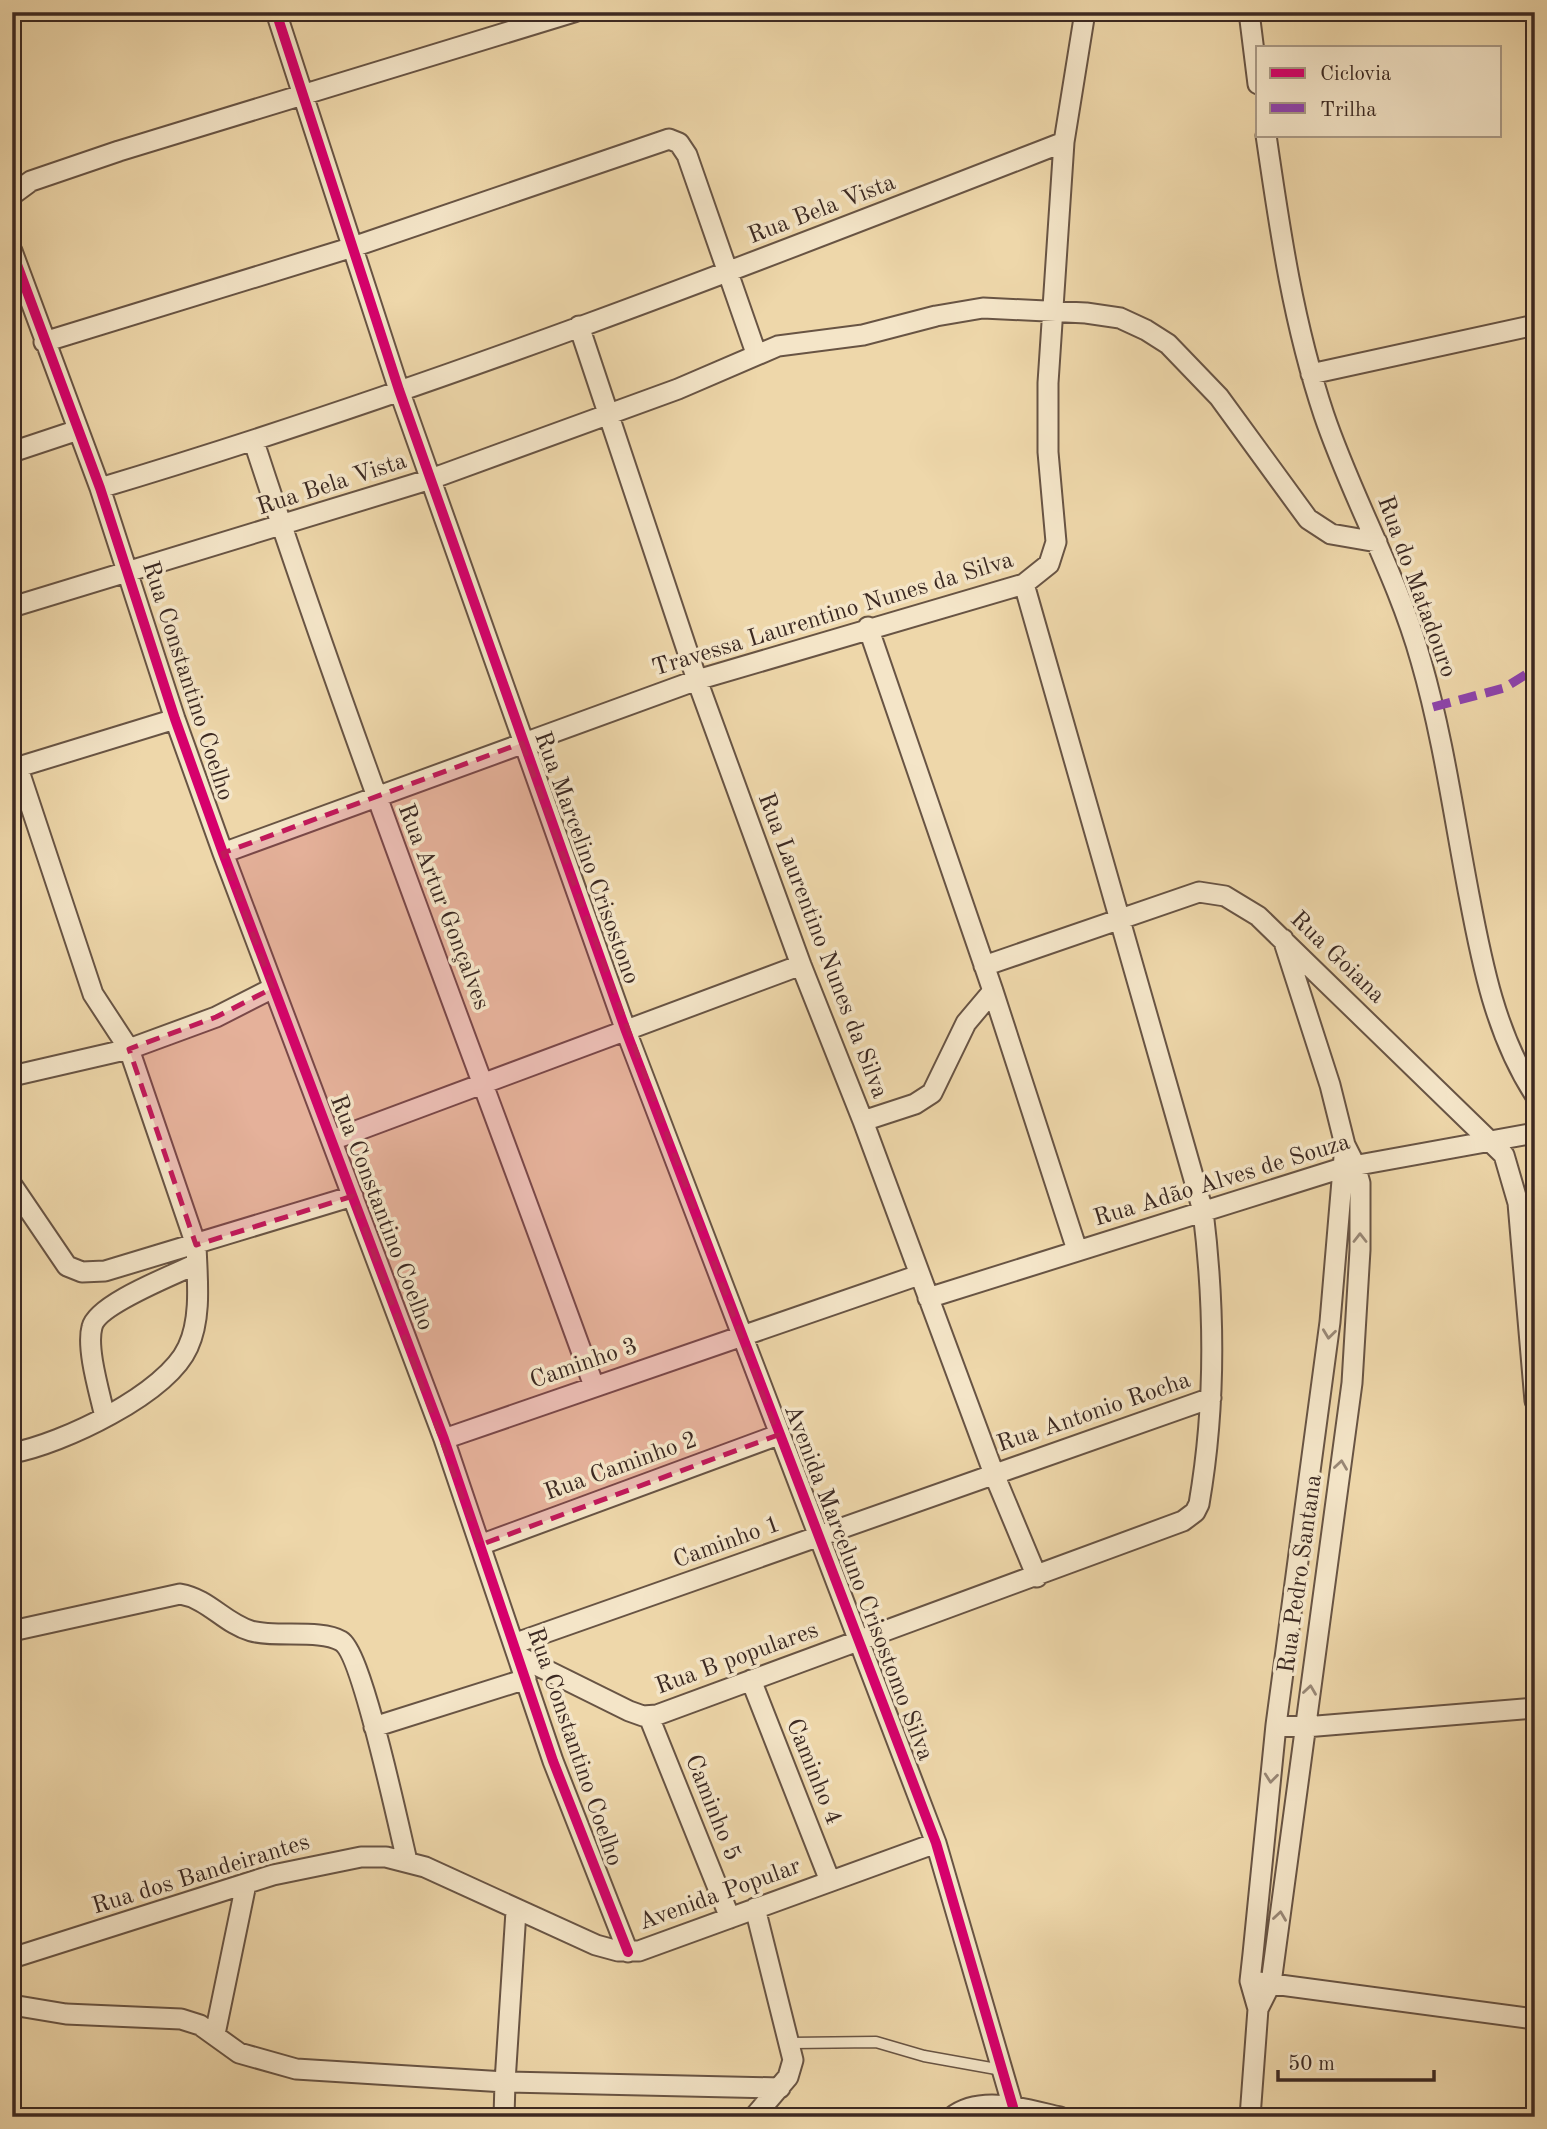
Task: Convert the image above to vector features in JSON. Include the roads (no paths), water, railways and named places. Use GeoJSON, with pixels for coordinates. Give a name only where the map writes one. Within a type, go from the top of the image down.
{"type":"FeatureCollection","features":[{"type":"Feature","properties":{"kind":"street"},"geometry":{"type":"LineString","coordinates":[[276,12],[399,390]]}},
{"type":"Feature","properties":{"kind":"street"},"geometry":{"type":"LineString","coordinates":[[12,195],[31,181],[118,151],[574,12]]}},
{"type":"Feature","properties":{"kind":"street","name":"Travessa Laurentino Nunes da Silva"},"geometry":{"type":"LineString","coordinates":[[223,853],[697,680],[868,627],[1024,584],[1049,564],[1056,542],[1047,424],[1053,309],[1065,142],[1084,12]]}},
{"type":"Feature","properties":{"kind":"street"},"geometry":{"type":"LineString","coordinates":[[1249,12],[1256,68]]}},
{"type":"Feature","properties":{"kind":"street","name":"Rua do Matadouro"},"geometry":{"type":"LineString","coordinates":[[1266,136],[1294,316],[1335,446],[1410,626],[1431,699],[1486,976],[1510,1049],[1535,1095]]}},
{"type":"Feature","properties":{"kind":"street"},"geometry":{"type":"LineString","coordinates":[[44,342],[353,247],[661,139],[674,140],[683,147],[756,353]]}},
{"type":"Feature","properties":{"kind":"street","name":"Rua Bela Vista"},"geometry":{"type":"LineString","coordinates":[[100,488],[254,442],[726,274],[1065,142]]}},
{"type":"Feature","properties":{"kind":"street","name":"Rua Constantino Coelho"},"geometry":{"type":"LineString","coordinates":[[12,251],[130,573],[175,719],[223,853],[444,1438],[586,1850],[628,1952]]}},
{"type":"Feature","properties":{"kind":"street","name":"Rua Bela Vista"},"geometry":{"type":"LineString","coordinates":[[12,607],[282,527],[431,479],[702,379],[756,353],[798,342],[863,335],[971,310],[1053,309],[1120,318],[1168,344],[1233,414],[1308,519],[1331,534],[1377,542]]}},
{"type":"Feature","properties":{"kind":"street"},"geometry":{"type":"LineString","coordinates":[[1311,374],[1535,325]]}},
{"type":"Feature","properties":{"kind":"street","name":"Rua Laurentino Nunes da Silva"},"geometry":{"type":"LineString","coordinates":[[579,326],[697,680],[801,965],[863,1121],[994,1474],[1037,1577]]}},
{"type":"Feature","properties":{"kind":"street","name":"Rua Marcelino Crisostono"},"geometry":{"type":"LineString","coordinates":[[399,390],[626,1031],[741,1337]]}},
{"type":"Feature","properties":{"kind":"street"},"geometry":{"type":"LineString","coordinates":[[12,452],[78,430]]}},
{"type":"Feature","properties":{"kind":"street","name":"Rua Artur Gonçalves"},"geometry":{"type":"LineString","coordinates":[[254,442],[374,796],[484,1083],[594,1386]]}},
{"type":"Feature","properties":{"kind":"street"},"geometry":{"type":"LineString","coordinates":[[1024,584],[1203,1211],[1212,1283],[1211,1398]]}},
{"type":"Feature","properties":{"kind":"street"},"geometry":{"type":"LineString","coordinates":[[868,627],[993,991],[1077,1250]]}},
{"type":"Feature","properties":{"kind":"street"},"geometry":{"type":"LineString","coordinates":[[12,1453],[82,1430],[164,1376],[183,1357],[195,1322],[196,1255],[129,1049],[93,994],[15,769],[175,719]]}},
{"type":"Feature","properties":{"kind":"street","name":"Rua Goiana"},"geometry":{"type":"LineString","coordinates":[[984,966],[1181,896],[1212,892],[1239,902],[1283,939],[1491,1139],[1504,1155],[1515,1185],[1535,1401]]}},
{"type":"Feature","properties":{"kind":"street","name":"Rua Pedro Santana"},"geometry":{"type":"LineString","coordinates":[[1250,2117],[1258,2009],[1250,1981],[1276,1725],[1328,1345],[1349,1167],[1330,1085],[1283,939]]}},
{"type":"Feature","properties":{"kind":"street"},"geometry":{"type":"LineString","coordinates":[[331,1140],[801,965]]}},
{"type":"Feature","properties":{"kind":"street"},"geometry":{"type":"LineString","coordinates":[[12,1076],[129,1049],[216,1017],[273,988]]}},
{"type":"Feature","properties":{"kind":"street"},"geometry":{"type":"LineString","coordinates":[[863,1121],[915,1104],[932,1093],[966,1023],[993,991]]}},
{"type":"Feature","properties":{"kind":"street","name":"Rua Adão Alves de Souza"},"geometry":{"type":"LineString","coordinates":[[928,1298],[1349,1167],[1535,1133]]}},
{"type":"Feature","properties":{"kind":"street","name":"Rua Pedro Santana"},"geometry":{"type":"LineString","coordinates":[[1258,2009],[1271,1983],[1352,1383],[1360,1250],[1360,1183],[1349,1167]]}},
{"type":"Feature","properties":{"kind":"street"},"geometry":{"type":"LineString","coordinates":[[12,1185],[61,1258],[74,1270],[105,1271],[196,1255]]}},
{"type":"Feature","properties":{"kind":"street"},"geometry":{"type":"LineString","coordinates":[[105,1417],[91,1334],[94,1320],[111,1306],[196,1255],[353,1196]]}},
{"type":"Feature","properties":{"kind":"street","name":"Caminho 3"},"geometry":{"type":"LineString","coordinates":[[444,1438],[919,1275]]}},
{"type":"Feature","properties":{"kind":"street","name":"Avenida Marceluno Crisostomo Silva"},"geometry":{"type":"LineString","coordinates":[[741,1337],[936,1843],[1013,2107]]}},
{"type":"Feature","properties":{"kind":"street","name":"Rua Antonio Rocha"},"geometry":{"type":"LineString","coordinates":[[994,1474],[1211,1398]]}},
{"type":"Feature","properties":{"kind":"street","name":"Rua B populares"},"geometry":{"type":"LineString","coordinates":[[518,1650],[629,1711],[649,1717],[1037,1577],[1190,1517],[1199,1504],[1211,1398]]}},
{"type":"Feature","properties":{"kind":"street","name":"Rua Caminho 2"},"geometry":{"type":"LineString","coordinates":[[480,1545],[778,1435]]}},
{"type":"Feature","properties":{"kind":"street","name":"Caminho 1"},"geometry":{"type":"LineString","coordinates":[[518,1650],[994,1474]]}},
{"type":"Feature","properties":{"kind":"street"},"geometry":{"type":"LineString","coordinates":[[12,1631],[180,1594],[206,1602],[246,1630],[336,1639],[343,1642],[353,1656],[374,1727],[407,1861]]}},
{"type":"Feature","properties":{"kind":"street"},"geometry":{"type":"LineString","coordinates":[[374,1727],[526,1679]]}},
{"type":"Feature","properties":{"kind":"street","name":"Caminho 4"},"geometry":{"type":"LineString","coordinates":[[751,1680],[830,1881]]}},
{"type":"Feature","properties":{"kind":"street"},"geometry":{"type":"LineString","coordinates":[[1276,1725],[1305,1727],[1535,1709]]}},
{"type":"Feature","properties":{"kind":"street","name":"Caminho 5"},"geometry":{"type":"LineString","coordinates":[[649,1717],[730,1918]]}},
{"type":"Feature","properties":{"kind":"street","name":"Avenida Popular"},"geometry":{"type":"LineString","coordinates":[[407,1861],[596,1945],[628,1952],[653,1948],[936,1843]]}},
{"type":"Feature","properties":{"kind":"street","name":"Rua dos Bandeirantes"},"geometry":{"type":"LineString","coordinates":[[12,1958],[246,1884],[335,1861],[362,1857],[407,1861]]}},
{"type":"Feature","properties":{"kind":"street"},"geometry":{"type":"LineString","coordinates":[[215,2034],[246,1884]]}},
{"type":"Feature","properties":{"kind":"street"},"geometry":{"type":"LineString","coordinates":[[754,2117],[780,2088],[792,2068],[791,2043],[755,1908]]}},
{"type":"Feature","properties":{"kind":"street"},"geometry":{"type":"LineString","coordinates":[[504,2117],[516,1911]]}},
{"type":"Feature","properties":{"kind":"street"},"geometry":{"type":"LineString","coordinates":[[1250,1981],[1535,2019]]}},
{"type":"Feature","properties":{"kind":"street"},"geometry":{"type":"LineString","coordinates":[[12,2005],[66,2014],[181,2019],[215,2034],[239,2053],[296,2069],[505,2082],[780,2088]]}},
{"type":"Feature","properties":{"kind":"street"},"geometry":{"type":"LineString","coordinates":[[952,2117],[967,2108],[1013,2107],[1060,2117]]}},
{"type":"Feature","properties":{"kind":"lane"},"geometry":{"type":"LineString","coordinates":[[791,2043],[876,2042],[924,2056],[1002,2070]]}}]}
